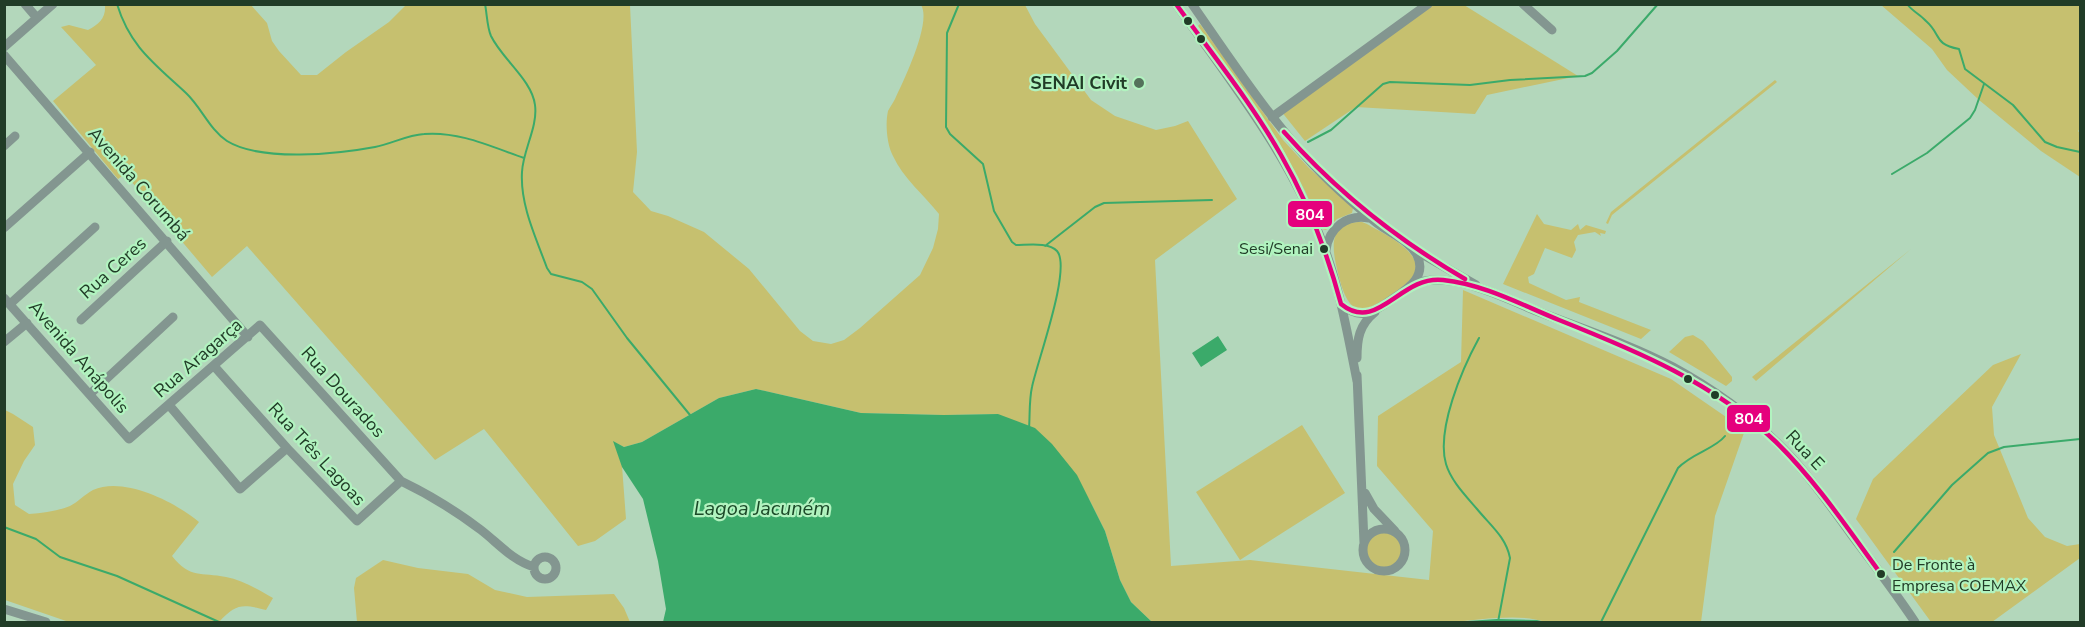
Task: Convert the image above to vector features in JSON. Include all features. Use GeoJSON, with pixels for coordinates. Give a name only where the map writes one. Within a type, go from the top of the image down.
{"type":"FeatureCollection","features":[{"type":"Feature","properties":{"kind":"street"},"geometry":{"type":"LineString","coordinates":[[25,4],[37,18]]}},
{"type":"Feature","properties":{"kind":"street"},"geometry":{"type":"LineString","coordinates":[[4,47],[53,4]]}},
{"type":"Feature","properties":{"kind":"street"},"geometry":{"type":"LineString","coordinates":[[1176,4],[1270,137],[1303,197],[1326,251],[1341,304],[1357,381]]}},
{"type":"Feature","properties":{"kind":"street"},"geometry":{"type":"LineString","coordinates":[[1192,4],[1272,117],[1299,150],[1328,181],[1371,218],[1411,247],[1418,256],[1418,277],[1412,285],[1375,311],[1358,335],[1357,381],[1364,553],[1370,566],[1389,571],[1398,567],[1405,554],[1405,545],[1374,509],[1363,489]]}},
{"type":"Feature","properties":{"kind":"street"},"geometry":{"type":"LineString","coordinates":[[1272,117],[1428,4]]}},
{"type":"Feature","properties":{"kind":"street"},"geometry":{"type":"LineString","coordinates":[[1523,4],[1552,30]]}},
{"type":"Feature","properties":{"kind":"street","name":"Avenida Corumbá"},"geometry":{"type":"LineString","coordinates":[[4,55],[248,336]]}},
{"type":"Feature","properties":{"kind":"street"},"geometry":{"type":"LineString","coordinates":[[4,146],[15,136]]}},
{"type":"Feature","properties":{"kind":"street"},"geometry":{"type":"LineString","coordinates":[[4,228],[90,152]]}},
{"type":"Feature","properties":{"kind":"street"},"geometry":{"type":"LineString","coordinates":[[1326,251],[1330,236],[1340,223],[1358,217],[1371,218]]}},
{"type":"Feature","properties":{"kind":"street"},"geometry":{"type":"LineString","coordinates":[[7,301],[95,227]]}},
{"type":"Feature","properties":{"kind":"street","name":"Rua Ceres"},"geometry":{"type":"LineString","coordinates":[[81,320],[167,241]]}},
{"type":"Feature","properties":{"kind":"street","name":"Rua E"},"geometry":{"type":"LineString","coordinates":[[1411,247],[1494,294]]}},
{"type":"Feature","properties":{"kind":"street","name":"Rua E"},"geometry":{"type":"LineString","coordinates":[[1412,285],[1426,280],[1439,279],[1494,294],[1653,358],[1698,382],[1741,412],[1783,449],[1804,472],[1915,622]]}},
{"type":"Feature","properties":{"kind":"street","name":"Avenida Anápolis"},"geometry":{"type":"LineString","coordinates":[[7,301],[129,439]]}},
{"type":"Feature","properties":{"kind":"street"},"geometry":{"type":"LineString","coordinates":[[1341,304],[1358,313],[1375,311]]}},
{"type":"Feature","properties":{"kind":"street"},"geometry":{"type":"LineString","coordinates":[[90,394],[173,317]]}},
{"type":"Feature","properties":{"kind":"street"},"geometry":{"type":"LineString","coordinates":[[4,342],[27,323]]}},
{"type":"Feature","properties":{"kind":"street","name":"Rua Aragarça"},"geometry":{"type":"LineString","coordinates":[[129,439],[260,325]]}},
{"type":"Feature","properties":{"kind":"street","name":"Rua Dourados"},"geometry":{"type":"LineString","coordinates":[[260,325],[402,481]]}},
{"type":"Feature","properties":{"kind":"street","name":"Rua Três Lagoas"},"geometry":{"type":"LineString","coordinates":[[214,366],[357,521],[402,481]]}},
{"type":"Feature","properties":{"kind":"street"},"geometry":{"type":"LineString","coordinates":[[169,405],[240,489],[288,448]]}},
{"type":"Feature","properties":{"kind":"street"},"geometry":{"type":"LineString","coordinates":[[402,481],[430,495],[481,530],[519,562],[534,567]]}},
{"type":"Feature","properties":{"kind":"street"},"geometry":{"type":"LineString","coordinates":[[1364,543],[1378,530],[1387,529],[1396,533]]}},
{"type":"Feature","properties":{"kind":"street"},"geometry":{"type":"LineString","coordinates":[[4,609],[46,622]]}},
{"type":"Feature","properties":{"kind":"shaded area"},"geometry":{"type":"Polygon","coordinates":[[[105,5],[251,5],[267,23],[272,41],[279,51],[301,75],[317,75],[389,22],[406,5],[630,5],[637,152],[633,192],[651,211],[704,232],[749,269],[800,331],[813,341],[831,344],[844,340],[860,328],[920,275],[933,248],[939,214],[897,164],[889,146],[887,128],[888,111],[904,79],[920,37],[923,24],[921,5],[1025,5],[1035,24],[1091,100],[1115,116],[1156,130],[1188,121],[1237,199],[1155,260],[1171,566],[1250,560],[1429,580],[1433,531],[1377,466],[1378,416],[1461,362],[1463,290],[1671,379],[1745,430],[1715,516],[1701,622],[1545,622],[1512,618],[1453,622],[1152,622],[1131,602],[1120,580],[1105,531],[1089,499],[998,414],[861,413],[756,389],[719,398],[642,442],[624,447],[614,442],[622,466],[626,519],[595,541],[578,546],[484,429],[435,460],[247,246],[212,277],[125,174],[118,179],[53,101],[96,65],[61,27],[69,25],[88,30],[101,20],[105,5]]]}},
{"type":"Feature","properties":{"kind":"shaded area"},"geometry":{"type":"Polygon","coordinates":[[[1425,5],[1464,5],[1578,76],[1487,95],[1475,114],[1356,107],[1305,141],[1281,111],[1425,5]]]}},
{"type":"Feature","properties":{"kind":"shaded area"},"geometry":{"type":"Polygon","coordinates":[[[1881,5],[2080,5],[2080,129],[2078,131],[2080,133],[2080,177],[2041,151],[1979,100],[1947,70],[1932,49],[1881,5]]]}},
{"type":"Feature","properties":{"kind":"shaded area"},"geometry":{"type":"Polygon","coordinates":[[[1200,24],[1283,140],[1309,168],[1353,208],[1352,213],[1337,219],[1326,230],[1322,229],[1279,142],[1198,26],[1200,24]]]}},
{"type":"Feature","properties":{"kind":"shaded area"},"geometry":{"type":"Polygon","coordinates":[[[1775,80],[1777,82],[1612,215],[1608,224],[1606,223],[1611,212],[1775,80]]]}},
{"type":"Feature","properties":{"kind":"shaded area"},"geometry":{"type":"Polygon","coordinates":[[[1537,214],[1544,224],[1571,230],[1578,224],[1580,230],[1586,225],[1606,231],[1605,234],[1600,233],[1601,236],[1595,232],[1578,235],[1574,242],[1576,250],[1572,258],[1545,248],[1534,274],[1528,277],[1529,283],[1566,300],[1580,297],[1579,302],[1651,330],[1641,339],[1503,284],[1537,214]]]}},
{"type":"Feature","properties":{"kind":"shaded area"},"geometry":{"type":"Polygon","coordinates":[[[1362,222],[1404,247],[1415,263],[1415,272],[1409,281],[1379,303],[1361,310],[1355,308],[1346,297],[1338,273],[1334,246],[1337,231],[1351,223],[1362,222]]]}},
{"type":"Feature","properties":{"kind":"shaded area"},"geometry":{"type":"Polygon","coordinates":[[[1911,249],[1756,381],[1752,377],[1911,249]]]}},
{"type":"Feature","properties":{"kind":"shaded area"},"geometry":{"type":"Polygon","coordinates":[[[1693,335],[1703,341],[1732,377],[1732,381],[1726,386],[1669,352],[1685,337],[1693,335]]]}},
{"type":"Feature","properties":{"kind":"shaded area"},"geometry":{"type":"Polygon","coordinates":[[[2021,354],[1992,407],[1994,435],[2028,518],[2045,537],[2067,546],[2080,544],[2080,558],[1992,622],[1931,622],[1856,519],[1873,479],[1993,365],[2021,354]]]}},
{"type":"Feature","properties":{"kind":"shaded area"},"geometry":{"type":"Polygon","coordinates":[[[5,410],[33,427],[35,445],[13,484],[15,505],[29,514],[70,506],[93,490],[105,487],[119,486],[149,493],[177,507],[199,522],[172,556],[178,563],[196,573],[232,578],[273,598],[266,610],[246,606],[235,608],[219,622],[69,622],[5,600],[5,410]]]}},
{"type":"Feature","properties":{"kind":"shaded area"},"geometry":{"type":"Polygon","coordinates":[[[1302,425],[1345,493],[1240,560],[1196,492],[1302,425]]]}},
{"type":"Feature","properties":{"kind":"shaded area"},"geometry":{"type":"Polygon","coordinates":[[[1384,531],[1397,537],[1403,550],[1397,563],[1384,569],[1371,563],[1365,550],[1371,537],[1384,531]]]}},
{"type":"Feature","properties":{"kind":"shaded area"},"geometry":{"type":"Polygon","coordinates":[[[383,560],[418,568],[468,574],[495,590],[527,597],[614,594],[630,622],[357,622],[354,588],[356,578],[383,560]]]}},
{"type":"Feature","properties":{"kind":"water"},"geometry":{"type":"Polygon","coordinates":[[[1218,336],[1227,350],[1201,367],[1192,353],[1218,336]]]}},
{"type":"Feature","properties":{"kind":"water","name":"Lagoa Jacuném"},"geometry":{"type":"Polygon","coordinates":[[[756,389],[861,413],[998,414],[1035,428],[1052,444],[1077,475],[1105,531],[1120,580],[1131,602],[1152,622],[663,622],[666,609],[658,561],[643,499],[622,467],[613,441],[624,447],[642,442],[719,398],[756,389]]]}},
{"type":"Feature","properties":{"kind":"water"},"geometry":{"type":"Polygon","coordinates":[[[1497,619],[1537,620],[1545,622],[1453,622],[1497,619]]]}},
{"type":"Feature","properties":{"kind":"waterway"},"geometry":{"type":"LineString","coordinates":[[117,4],[129,32],[145,54],[191,99],[221,136],[242,148],[279,154],[321,154],[375,147],[411,136],[437,134],[463,137],[524,158]]}},
{"type":"Feature","properties":{"kind":"waterway","name":"Lagoa Jacuném"},"geometry":{"type":"LineString","coordinates":[[485,4],[491,36],[523,78],[533,96],[534,122],[523,164],[522,184],[530,221],[547,268],[551,274],[582,282],[592,289],[627,338],[690,415]]}},
{"type":"Feature","properties":{"kind":"waterway"},"geometry":{"type":"LineString","coordinates":[[959,4],[947,33],[946,127],[950,134],[983,164],[994,211],[1012,242],[1016,245],[1049,246],[1057,251],[1060,261],[1057,295],[1031,392],[1029,429]]}},
{"type":"Feature","properties":{"kind":"waterway"},"geometry":{"type":"LineString","coordinates":[[1308,142],[1331,130],[1383,84],[1390,82],[1470,85],[1510,80],[1585,76],[1592,73],[1617,51],[1658,4]]}},
{"type":"Feature","properties":{"kind":"waterway"},"geometry":{"type":"LineString","coordinates":[[1907,4],[1931,26],[1941,42],[1959,49],[1965,69],[2013,105],[2045,142],[2080,152]]}},
{"type":"Feature","properties":{"kind":"waterway"},"geometry":{"type":"LineString","coordinates":[[1892,174],[1927,153],[1970,118],[1984,84]]}},
{"type":"Feature","properties":{"kind":"waterway"},"geometry":{"type":"LineString","coordinates":[[1045,246],[1095,207],[1104,203],[1212,200]]}},
{"type":"Feature","properties":{"kind":"waterway"},"geometry":{"type":"LineString","coordinates":[[1479,338],[1452,400],[1444,450],[1448,470],[1455,482],[1497,532],[1508,551],[1510,558],[1498,622]]}},
{"type":"Feature","properties":{"kind":"waterway"},"geometry":{"type":"LineString","coordinates":[[1601,622],[1678,468],[1725,436]]}},
{"type":"Feature","properties":{"kind":"waterway"},"geometry":{"type":"LineString","coordinates":[[1894,552],[1952,485],[1988,453],[2004,447],[2080,439]]}},
{"type":"Feature","properties":{"kind":"waterway"},"geometry":{"type":"LineString","coordinates":[[4,527],[36,539],[60,557],[117,576],[219,622]]}},
{"type":"Feature","properties":{"kind":"transit line","name":"804"},"geometry":{"type":"LineString","coordinates":[[1176,4],[1244,97],[1281,155],[1316,228],[1341,304],[1354,311],[1366,312],[1428,281],[1458,282],[1502,296],[1646,357],[1727,402],[1776,442],[1818,489],[1881,574]]}},
{"type":"Feature","properties":{"kind":"transit line","name":"804"},"geometry":{"type":"LineString","coordinates":[[1284,132],[1325,175],[1368,213],[1415,248],[1465,279]]}},
{"type":"Feature","properties":{"kind":"place","name":"SENAI Civit"},"geometry":{"type":"Point","coordinates":[1139,83]}},
{"type":"Feature","properties":{"kind":"place","name":"Sesi/Senai"},"geometry":{"type":"Point","coordinates":[1324,249]}},
{"type":"Feature","properties":{"kind":"place","name":"De Fronte à Empresa COEMAX"},"geometry":{"type":"Point","coordinates":[1881,574]}}]}
